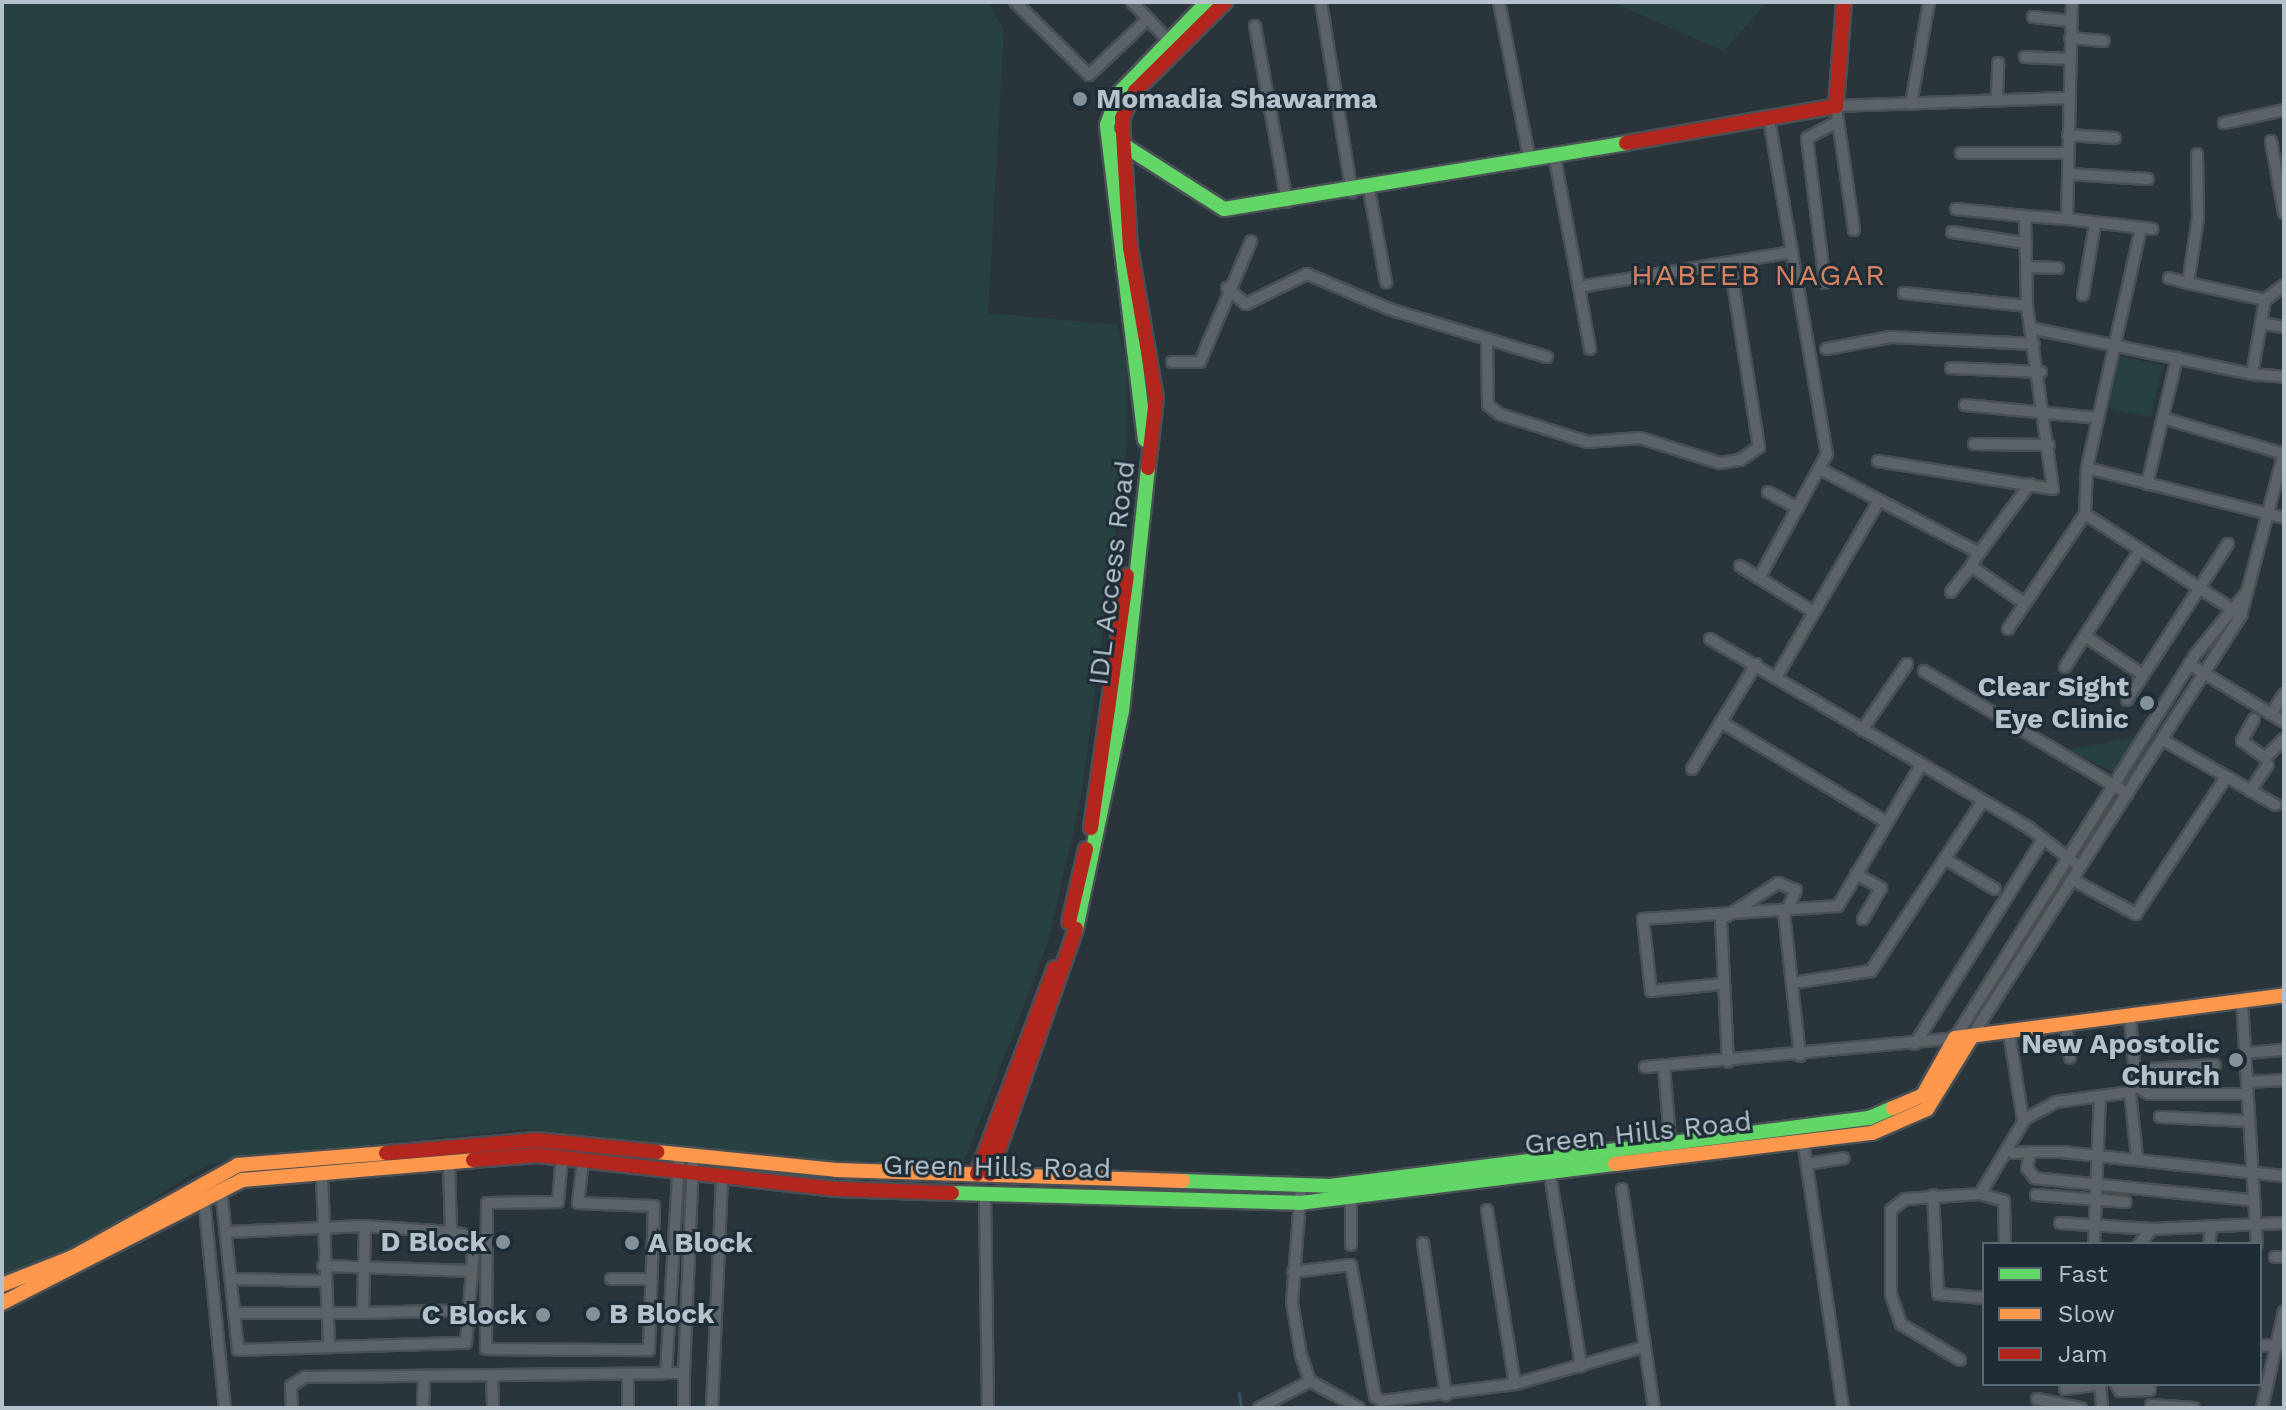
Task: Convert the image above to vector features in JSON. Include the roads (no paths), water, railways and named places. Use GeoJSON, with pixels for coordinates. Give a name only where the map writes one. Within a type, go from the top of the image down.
{"type":"FeatureCollection","features":[{"type":"Feature","properties":{"kind":"street"},"geometry":{"type":"LineString","coordinates":[[1015,2],[1089,75],[1148,19]]}},
{"type":"Feature","properties":{"kind":"street"},"geometry":{"type":"LineString","coordinates":[[1132,2],[1168,40]]}},
{"type":"Feature","properties":{"kind":"street"},"geometry":{"type":"LineString","coordinates":[[984,1174],[1051,993],[1099,793],[1144,449],[1142,374],[1118,249],[1114,139],[1118,94],[1207,2]]}},
{"type":"Feature","properties":{"kind":"street"},"geometry":{"type":"LineString","coordinates":[[1114,139],[1135,91],[1225,2]]}},
{"type":"Feature","properties":{"kind":"street"},"geometry":{"type":"LineString","coordinates":[[1321,2],[1352,193]]}},
{"type":"Feature","properties":{"kind":"street"},"geometry":{"type":"LineString","coordinates":[[1499,2],[1529,156]]}},
{"type":"Feature","properties":{"kind":"street"},"geometry":{"type":"LineString","coordinates":[[1844,2],[1836,106],[1854,230]]}},
{"type":"Feature","properties":{"kind":"street"},"geometry":{"type":"LineString","coordinates":[[1911,104],[1929,2]]}},
{"type":"Feature","properties":{"kind":"street"},"geometry":{"type":"LineString","coordinates":[[2067,219],[2067,98],[2072,2]]}},
{"type":"Feature","properties":{"kind":"street"},"geometry":{"type":"LineString","coordinates":[[2033,17],[2071,21]]}},
{"type":"Feature","properties":{"kind":"street"},"geometry":{"type":"LineString","coordinates":[[1255,26],[1287,202]]}},
{"type":"Feature","properties":{"kind":"street"},"geometry":{"type":"LineString","coordinates":[[2070,38],[2104,41]]}},
{"type":"Feature","properties":{"kind":"street"},"geometry":{"type":"LineString","coordinates":[[2025,57],[2069,59]]}},
{"type":"Feature","properties":{"kind":"street"},"geometry":{"type":"LineString","coordinates":[[1997,99],[1998,63]]}},
{"type":"Feature","properties":{"kind":"street"},"geometry":{"type":"LineString","coordinates":[[1114,139],[1224,209],[1352,193],[1529,156],[1836,106],[2067,98]]}},
{"type":"Feature","properties":{"kind":"street"},"geometry":{"type":"LineString","coordinates":[[2224,123],[2284,110]]}},
{"type":"Feature","properties":{"kind":"street"},"geometry":{"type":"LineString","coordinates":[[1759,578],[1820,469],[1825,443],[1769,119]]}},
{"type":"Feature","properties":{"kind":"street"},"geometry":{"type":"LineString","coordinates":[[1825,283],[1807,138],[1837,122]]}},
{"type":"Feature","properties":{"kind":"street"},"geometry":{"type":"LineString","coordinates":[[2068,135],[2115,138]]}},
{"type":"Feature","properties":{"kind":"street"},"geometry":{"type":"LineString","coordinates":[[2271,141],[2284,213]]}},
{"type":"Feature","properties":{"kind":"street"},"geometry":{"type":"LineString","coordinates":[[1961,153],[2068,153]]}},
{"type":"Feature","properties":{"kind":"street"},"geometry":{"type":"LineString","coordinates":[[1554,154],[1590,349]]}},
{"type":"Feature","properties":{"kind":"street"},"geometry":{"type":"LineString","coordinates":[[2188,283],[2198,218],[2197,154]]}},
{"type":"Feature","properties":{"kind":"street"},"geometry":{"type":"LineString","coordinates":[[2069,174],[2148,179]]}},
{"type":"Feature","properties":{"kind":"street"},"geometry":{"type":"LineString","coordinates":[[1369,190],[1386,282]]}},
{"type":"Feature","properties":{"kind":"street"},"geometry":{"type":"LineString","coordinates":[[1956,209],[2146,229],[2120,345],[2087,468],[2085,514],[2008,629]]}},
{"type":"Feature","properties":{"kind":"street"},"geometry":{"type":"LineString","coordinates":[[1878,461],[2053,489],[2041,372],[2027,306],[2025,216]]}},
{"type":"Feature","properties":{"kind":"street"},"geometry":{"type":"LineString","coordinates":[[2083,295],[2095,224]]}},
{"type":"Feature","properties":{"kind":"street"},"geometry":{"type":"LineString","coordinates":[[1952,232],[2026,243]]}},
{"type":"Feature","properties":{"kind":"street"},"geometry":{"type":"LineString","coordinates":[[1172,362],[1200,362],[1227,288],[1251,241]]}},
{"type":"Feature","properties":{"kind":"street"},"geometry":{"type":"LineString","coordinates":[[1579,287],[1792,252]]}},
{"type":"Feature","properties":{"kind":"street"},"geometry":{"type":"LineString","coordinates":[[1487,341],[1488,405],[1499,414],[1588,442],[1640,438],[1720,463],[1740,460],[1759,447],[1730,263]]}},
{"type":"Feature","properties":{"kind":"street"},"geometry":{"type":"LineString","coordinates":[[2026,267],[2058,268]]}},
{"type":"Feature","properties":{"kind":"street"},"geometry":{"type":"LineString","coordinates":[[1227,288],[1246,304],[1307,274],[1487,341],[1547,357]]}},
{"type":"Feature","properties":{"kind":"street"},"geometry":{"type":"LineString","coordinates":[[2169,278],[2265,300]]}},
{"type":"Feature","properties":{"kind":"street"},"geometry":{"type":"LineString","coordinates":[[2252,374],[2265,300],[2284,285]]}},
{"type":"Feature","properties":{"kind":"street"},"geometry":{"type":"LineString","coordinates":[[1904,293],[2027,306]]}},
{"type":"Feature","properties":{"kind":"street"},"geometry":{"type":"LineString","coordinates":[[2261,323],[2284,327]]}},
{"type":"Feature","properties":{"kind":"street"},"geometry":{"type":"LineString","coordinates":[[2030,328],[2252,374],[2284,377]]}},
{"type":"Feature","properties":{"kind":"street"},"geometry":{"type":"LineString","coordinates":[[1826,349],[1891,337],[2034,344]]}},
{"type":"Feature","properties":{"kind":"street"},"geometry":{"type":"LineString","coordinates":[[2147,484],[2177,358]]}},
{"type":"Feature","properties":{"kind":"street"},"geometry":{"type":"LineString","coordinates":[[1951,368],[2041,372]]}},
{"type":"Feature","properties":{"kind":"street"},"geometry":{"type":"LineString","coordinates":[[1965,405],[2044,410],[2098,418]]}},
{"type":"Feature","properties":{"kind":"street"},"geometry":{"type":"LineString","coordinates":[[1972,1036],[2241,615],[2283,452],[2163,418]]}},
{"type":"Feature","properties":{"kind":"street"},"geometry":{"type":"LineString","coordinates":[[1974,444],[2049,445]]}},
{"type":"Feature","properties":{"kind":"street"},"geometry":{"type":"LineString","coordinates":[[2087,468],[2284,518]]}},
{"type":"Feature","properties":{"kind":"street"},"geometry":{"type":"LineString","coordinates":[[1820,469],[1979,553]]}},
{"type":"Feature","properties":{"kind":"street"},"geometry":{"type":"LineString","coordinates":[[1951,592],[2030,484]]}},
{"type":"Feature","properties":{"kind":"street"},"geometry":{"type":"LineString","coordinates":[[1768,492],[1798,508]]}},
{"type":"Feature","properties":{"kind":"street"},"geometry":{"type":"LineString","coordinates":[[1777,676],[1812,611],[1879,501]]}},
{"type":"Feature","properties":{"kind":"street"},"geometry":{"type":"LineString","coordinates":[[2085,514],[2241,615]]}},
{"type":"Feature","properties":{"kind":"street"},"geometry":{"type":"LineString","coordinates":[[2127,700],[2228,544]]}},
{"type":"Feature","properties":{"kind":"street"},"geometry":{"type":"LineString","coordinates":[[2065,667],[2140,550]]}},
{"type":"Feature","properties":{"kind":"street"},"geometry":{"type":"LineString","coordinates":[[1740,566],[1812,611]]}},
{"type":"Feature","properties":{"kind":"street"},"geometry":{"type":"LineString","coordinates":[[1971,566],[2024,603]]}},
{"type":"Feature","properties":{"kind":"street"},"geometry":{"type":"LineString","coordinates":[[1955,1038],[2065,857],[2189,664],[2228,607],[2247,592]]}},
{"type":"Feature","properties":{"kind":"street"},"geometry":{"type":"LineString","coordinates":[[2085,636],[2143,675]]}},
{"type":"Feature","properties":{"kind":"street"},"geometry":{"type":"LineString","coordinates":[[1710,639],[1777,676],[1920,767],[1982,802],[2080,867]]}},
{"type":"Feature","properties":{"kind":"street"},"geometry":{"type":"LineString","coordinates":[[1692,769],[1756,664]]}},
{"type":"Feature","properties":{"kind":"street"},"geometry":{"type":"LineString","coordinates":[[1862,730],[1907,664]]}},
{"type":"Feature","properties":{"kind":"street"},"geometry":{"type":"LineString","coordinates":[[2189,664],[2284,722]]}},
{"type":"Feature","properties":{"kind":"street"},"geometry":{"type":"LineString","coordinates":[[1924,671],[2128,794]]}},
{"type":"Feature","properties":{"kind":"street"},"geometry":{"type":"LineString","coordinates":[[2271,714],[2284,694]]}},
{"type":"Feature","properties":{"kind":"street"},"geometry":{"type":"LineString","coordinates":[[2254,719],[2243,743],[2268,759],[2284,739]]}},
{"type":"Feature","properties":{"kind":"street"},"geometry":{"type":"LineString","coordinates":[[1721,722],[1886,822]]}},
{"type":"Feature","properties":{"kind":"street"},"geometry":{"type":"LineString","coordinates":[[2163,740],[2276,805]]}},
{"type":"Feature","properties":{"kind":"street"},"geometry":{"type":"LineString","coordinates":[[2250,791],[2268,764]]}},
{"type":"Feature","properties":{"kind":"street"},"geometry":{"type":"LineString","coordinates":[[1722,984],[1651,991],[1643,919],[1721,919],[1784,913],[1844,901],[1886,822],[1920,767]]}},
{"type":"Feature","properties":{"kind":"street"},"geometry":{"type":"LineString","coordinates":[[2073,880],[2136,914],[2226,777]]}},
{"type":"Feature","properties":{"kind":"street"},"geometry":{"type":"LineString","coordinates":[[1792,983],[1871,971],[1982,802]]}},
{"type":"Feature","properties":{"kind":"street"},"geometry":{"type":"LineString","coordinates":[[1915,1044],[2042,841]]}},
{"type":"Feature","properties":{"kind":"street"},"geometry":{"type":"LineString","coordinates":[[1945,859],[1995,889]]}},
{"type":"Feature","properties":{"kind":"street"},"geometry":{"type":"LineString","coordinates":[[1852,889],[1858,875]]}},
{"type":"Feature","properties":{"kind":"street"},"geometry":{"type":"LineString","coordinates":[[1858,875],[1882,890],[1863,919]]}},
{"type":"Feature","properties":{"kind":"street"},"geometry":{"type":"LineString","coordinates":[[1721,919],[1778,883],[1796,890],[1797,901],[1784,913]]}},
{"type":"Feature","properties":{"kind":"street"},"geometry":{"type":"LineString","coordinates":[[1784,913],[1800,1056]]}},
{"type":"Feature","properties":{"kind":"street"},"geometry":{"type":"LineString","coordinates":[[1721,919],[1728,1062]]}},
{"type":"Feature","properties":{"kind":"street"},"geometry":{"type":"LineString","coordinates":[[1645,1067],[1915,1044],[2284,995]]}},
{"type":"Feature","properties":{"kind":"street"},"geometry":{"type":"LineString","coordinates":[[2242,1001],[2248,1088],[2250,1200],[2257,1242]]}},
{"type":"Feature","properties":{"kind":"street"},"geometry":{"type":"LineString","coordinates":[[2130,1017],[2137,1158]]}},
{"type":"Feature","properties":{"kind":"street"},"geometry":{"type":"LineString","coordinates":[[2066,1025],[2070,1058]]}},
{"type":"Feature","properties":{"kind":"street"},"geometry":{"type":"LineString","coordinates":[[1980,1194],[2008,1153],[2023,1120],[2009,1032]]}},
{"type":"Feature","properties":{"kind":"street","name":"Green Hills Road"},"geometry":{"type":"LineString","coordinates":[[2,1303],[242,1180],[322,1178],[449,1164],[562,1157],[683,1177],[985,1194],[1300,1203],[1549,1168],[1803,1140],[1911,1119],[1938,1098],[1972,1036]]}},
{"type":"Feature","properties":{"kind":"street","name":"Green Hills Road"},"geometry":{"type":"LineString","coordinates":[[2,1285],[73,1257],[220,1170],[249,1164],[509,1140],[686,1160],[1301,1188],[1670,1138],[1892,1113],[1923,1095],[1955,1038]]}},
{"type":"Feature","properties":{"kind":"street"},"geometry":{"type":"LineString","coordinates":[[2246,1053],[2284,1050]]}},
{"type":"Feature","properties":{"kind":"street"},"geometry":{"type":"LineString","coordinates":[[2133,1070],[2215,1065]]}},
{"type":"Feature","properties":{"kind":"street"},"geometry":{"type":"LineString","coordinates":[[1664,1067],[1670,1138]]}},
{"type":"Feature","properties":{"kind":"street"},"geometry":{"type":"LineString","coordinates":[[2023,1120],[2056,1102],[2133,1089],[2149,1094],[2248,1088],[2284,1080]]}},
{"type":"Feature","properties":{"kind":"street"},"geometry":{"type":"LineString","coordinates":[[2094,1242],[2103,1154],[2100,1096]]}},
{"type":"Feature","properties":{"kind":"street"},"geometry":{"type":"LineString","coordinates":[[2160,1117],[2248,1121]]}},
{"type":"Feature","properties":{"kind":"street"},"geometry":{"type":"LineString","coordinates":[[1803,1140],[1843,1408]]}},
{"type":"Feature","properties":{"kind":"street"},"geometry":{"type":"LineString","coordinates":[[2030,1152],[2030,1177],[2250,1200]]}},
{"type":"Feature","properties":{"kind":"street"},"geometry":{"type":"LineString","coordinates":[[2008,1153],[2103,1154],[2284,1176]]}},
{"type":"Feature","properties":{"kind":"street"},"geometry":{"type":"LineString","coordinates":[[558,1202],[562,1157]]}},
{"type":"Feature","properties":{"kind":"street"},"geometry":{"type":"LineString","coordinates":[[1807,1164],[1844,1158]]}},
{"type":"Feature","properties":{"kind":"street"},"geometry":{"type":"LineString","coordinates":[[666,1373],[672,1282],[686,1160]]}},
{"type":"Feature","properties":{"kind":"street"},"geometry":{"type":"LineString","coordinates":[[578,1203],[583,1161]]}},
{"type":"Feature","properties":{"kind":"street"},"geometry":{"type":"LineString","coordinates":[[449,1164],[451,1232]]}},
{"type":"Feature","properties":{"kind":"street"},"geometry":{"type":"LineString","coordinates":[[1549,1168],[1581,1366]]}},
{"type":"Feature","properties":{"kind":"street"},"geometry":{"type":"LineString","coordinates":[[683,1177],[687,1283],[684,1408]]}},
{"type":"Feature","properties":{"kind":"street"},"geometry":{"type":"LineString","coordinates":[[322,1178],[323,1266],[329,1345]]}},
{"type":"Feature","properties":{"kind":"street"},"geometry":{"type":"LineString","coordinates":[[712,1408],[722,1179]]}},
{"type":"Feature","properties":{"kind":"street"},"geometry":{"type":"LineString","coordinates":[[1301,1188],[1293,1272],[1310,1381]]}},
{"type":"Feature","properties":{"kind":"street"},"geometry":{"type":"LineString","coordinates":[[1622,1189],[1654,1408]]}},
{"type":"Feature","properties":{"kind":"street"},"geometry":{"type":"LineString","coordinates":[[221,1190],[228,1232],[238,1350],[466,1343],[471,1310],[474,1237],[451,1232],[365,1226],[228,1232]]}},
{"type":"Feature","properties":{"kind":"street"},"geometry":{"type":"LineString","coordinates":[[985,1194],[988,1408]]}},
{"type":"Feature","properties":{"kind":"street"},"geometry":{"type":"LineString","coordinates":[[1960,1360],[1908,1330],[1892,1303],[1888,1217],[1905,1199],[1980,1194],[2004,1201],[2005,1242]]}},
{"type":"Feature","properties":{"kind":"street"},"geometry":{"type":"LineString","coordinates":[[1933,1195],[1938,1294],[1982,1298]]}},
{"type":"Feature","properties":{"kind":"street"},"geometry":{"type":"LineString","coordinates":[[2036,1195],[2126,1202]]}},
{"type":"Feature","properties":{"kind":"street"},"geometry":{"type":"LineString","coordinates":[[1351,1197],[1351,1245]]}},
{"type":"Feature","properties":{"kind":"street"},"geometry":{"type":"LineString","coordinates":[[204,1199],[225,1408]]}},
{"type":"Feature","properties":{"kind":"street"},"geometry":{"type":"LineString","coordinates":[[558,1202],[654,1206],[649,1350],[486,1349],[487,1203],[558,1202]]}},
{"type":"Feature","properties":{"kind":"street"},"geometry":{"type":"LineString","coordinates":[[1487,1210],[1515,1384]]}},
{"type":"Feature","properties":{"kind":"street"},"geometry":{"type":"LineString","coordinates":[[137,1217],[146,1230]]}},
{"type":"Feature","properties":{"kind":"street"},"geometry":{"type":"LineString","coordinates":[[2060,1223],[2211,1229],[2284,1223]]}},
{"type":"Feature","properties":{"kind":"street"},"geometry":{"type":"LineString","coordinates":[[363,1313],[365,1226]]}},
{"type":"Feature","properties":{"kind":"street"},"geometry":{"type":"LineString","coordinates":[[2141,1242],[2152,1229]]}},
{"type":"Feature","properties":{"kind":"street"},"geometry":{"type":"LineString","coordinates":[[2209,1242],[2211,1229]]}},
{"type":"Feature","properties":{"kind":"street"},"geometry":{"type":"LineString","coordinates":[[1423,1243],[1446,1395]]}},
{"type":"Feature","properties":{"kind":"street"},"geometry":{"type":"LineString","coordinates":[[323,1266],[363,1264],[472,1271]]}},
{"type":"Feature","properties":{"kind":"street"},"geometry":{"type":"LineString","coordinates":[[1293,1272],[1351,1265],[1375,1397]]}},
{"type":"Feature","properties":{"kind":"street"},"geometry":{"type":"LineString","coordinates":[[231,1279],[324,1281]]}},
{"type":"Feature","properties":{"kind":"street"},"geometry":{"type":"LineString","coordinates":[[611,1279],[651,1279]]}},
{"type":"Feature","properties":{"kind":"street"},"geometry":{"type":"LineString","coordinates":[[672,1282],[687,1283]]}},
{"type":"Feature","properties":{"kind":"street"},"geometry":{"type":"LineString","coordinates":[[234,1313],[471,1310]]}},
{"type":"Feature","properties":{"kind":"street"},"geometry":{"type":"LineString","coordinates":[[2262,1408],[2284,1311]]}},
{"type":"Feature","properties":{"kind":"street"},"geometry":{"type":"LineString","coordinates":[[2262,1346],[2278,1345]]}},
{"type":"Feature","properties":{"kind":"street"},"geometry":{"type":"LineString","coordinates":[[1310,1381],[1360,1403],[1375,1397],[1446,1395],[1515,1384],[1644,1347]]}},
{"type":"Feature","properties":{"kind":"street"},"geometry":{"type":"LineString","coordinates":[[292,1408],[296,1379],[684,1373]]}},
{"type":"Feature","properties":{"kind":"street"},"geometry":{"type":"LineString","coordinates":[[628,1374],[628,1408]]}},
{"type":"Feature","properties":{"kind":"street"},"geometry":{"type":"LineString","coordinates":[[492,1376],[493,1408]]}},
{"type":"Feature","properties":{"kind":"street"},"geometry":{"type":"LineString","coordinates":[[423,1408],[424,1377]]}},
{"type":"Feature","properties":{"kind":"street"},"geometry":{"type":"LineString","coordinates":[[1259,1408],[1310,1381]]}},
{"type":"Feature","properties":{"kind":"street"},"geometry":{"type":"LineString","coordinates":[[2055,1404],[2066,1386]]}},
{"type":"Feature","properties":{"kind":"street"},"geometry":{"type":"LineString","coordinates":[[2100,1386],[2102,1408]]}},
{"type":"Feature","properties":{"kind":"street"},"geometry":{"type":"LineString","coordinates":[[2117,1386],[2120,1391],[2150,1387],[2151,1406],[2194,1408]]}},
{"type":"Feature","properties":{"kind":"street"},"geometry":{"type":"LineString","coordinates":[[2037,1399],[2081,1408]]}},
{"type":"Feature","properties":{"kind":"waterway"},"geometry":{"type":"LineString","coordinates":[[1239,1393],[1241,1408]]}},
{"type":"Feature","properties":{"kind":"place","name":"Momadia Shawarma"},"geometry":{"type":"Point","coordinates":[1080,99]}},
{"type":"Feature","properties":{"kind":"place","name":"Clear Sight Eye Clinic"},"geometry":{"type":"Point","coordinates":[2147,703]}},
{"type":"Feature","properties":{"kind":"place","name":"New Apostolic Church"},"geometry":{"type":"Point","coordinates":[2236,1060]}},
{"type":"Feature","properties":{"kind":"place","name":"D Block"},"geometry":{"type":"Point","coordinates":[503,1242]}},
{"type":"Feature","properties":{"kind":"place","name":"A Block"},"geometry":{"type":"Point","coordinates":[632,1243]}},
{"type":"Feature","properties":{"kind":"place","name":"B Block"},"geometry":{"type":"Point","coordinates":[593,1314]}},
{"type":"Feature","properties":{"kind":"place","name":"C Block"},"geometry":{"type":"Point","coordinates":[543,1315]}},
{"type":"Feature","properties":{"kind":"district","name":"HABEEB NAGAR"},"geometry":{"type":"Point","coordinates":[1759,275]}}]}
